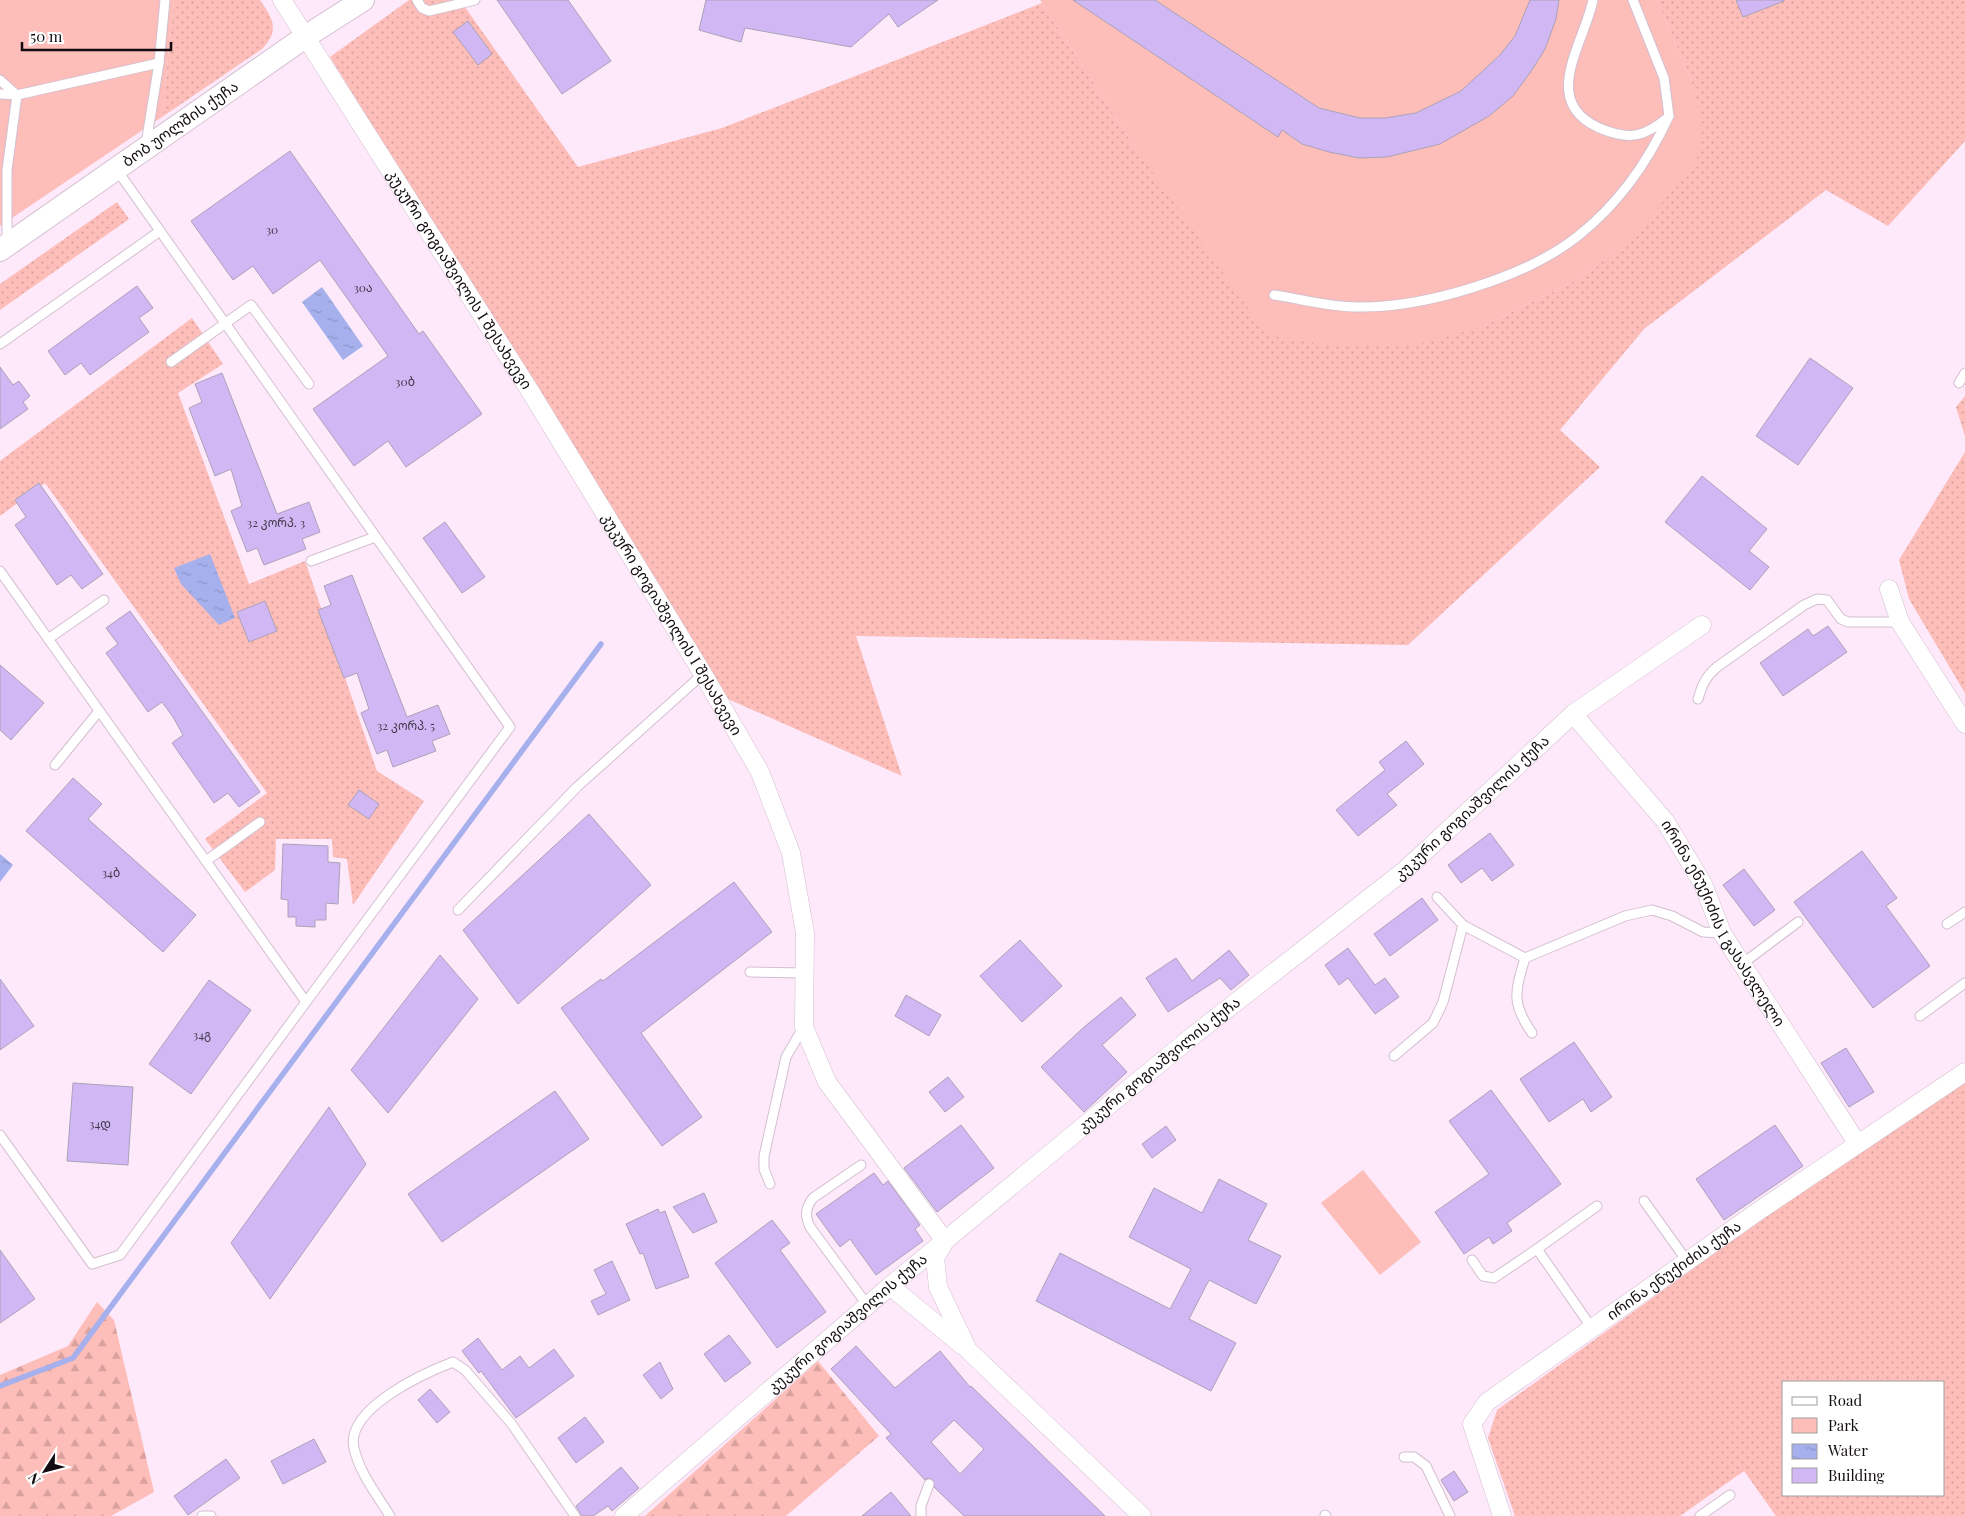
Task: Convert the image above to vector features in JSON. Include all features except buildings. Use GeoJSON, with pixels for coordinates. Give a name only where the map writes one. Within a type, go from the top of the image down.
{"type":"FeatureCollection","features":[{"type":"Feature","properties":{"kind":"street","name":"კუკური გოგიაშვილის I შესახვევი"},"geometry":{"type":"LineString","coordinates":[[282,0],[530,391],[703,674],[760,772],[791,854],[805,933],[804,1026],[827,1082],[946,1241]]}},
{"type":"Feature","properties":{"kind":"street","name":"ბობ უოლშის ქუჩა"},"geometry":{"type":"LineString","coordinates":[[4,247],[305,37],[363,0]]}},
{"type":"Feature","properties":{"kind":"street"},"geometry":{"type":"LineString","coordinates":[[1889,589],[1900,622],[1965,724]]}},
{"type":"Feature","properties":{"kind":"street","name":"კუკური გოგიაშვილის ქუჩა"},"geometry":{"type":"LineString","coordinates":[[624,1516],[890,1286],[1194,1035],[1405,870],[1573,714],[1702,624]]}},
{"type":"Feature","properties":{"kind":"street","name":"ირინა ენუქიძის I გასასვლელი"},"geometry":{"type":"LineString","coordinates":[[1573,714],[1665,821],[1703,884],[1722,933],[1857,1143]]}},
{"type":"Feature","properties":{"kind":"street","name":"ირინა ენუქიძის ქუჩა"},"geometry":{"type":"LineString","coordinates":[[1502,1516],[1472,1424],[1487,1402],[1857,1143],[1965,1072]]}},
{"type":"Feature","properties":{"kind":"street"},"geometry":{"type":"LineString","coordinates":[[946,1241],[935,1258],[938,1287],[968,1350]]}},
{"type":"Feature","properties":{"kind":"street"},"geometry":{"type":"LineString","coordinates":[[890,1286],[968,1350],[1142,1516]]}},
{"type":"Feature","properties":{"kind":"lane"},"geometry":{"type":"LineString","coordinates":[[145,150],[158,63],[164,0]]}},
{"type":"Feature","properties":{"kind":"lane"},"geometry":{"type":"LineString","coordinates":[[417,0],[422,8],[429,11],[476,0]]}},
{"type":"Feature","properties":{"kind":"lane"},"geometry":{"type":"LineString","coordinates":[[1593,0],[1570,68],[1567,91],[1578,112],[1597,128],[1622,136],[1649,132],[1669,116]]}},
{"type":"Feature","properties":{"kind":"lane"},"geometry":{"type":"LineString","coordinates":[[1274,296],[1356,307],[1415,301],[1457,292],[1526,267],[1577,236],[1622,193],[1659,138],[1669,116],[1664,78],[1633,0]]}},
{"type":"Feature","properties":{"kind":"lane"},"geometry":{"type":"LineString","coordinates":[[0,94],[17,95],[158,63]]}},
{"type":"Feature","properties":{"kind":"lane"},"geometry":{"type":"LineString","coordinates":[[0,80],[17,95]]}},
{"type":"Feature","properties":{"kind":"lane"},"geometry":{"type":"LineString","coordinates":[[4,247],[4,169],[17,95]]}},
{"type":"Feature","properties":{"kind":"lane"},"geometry":{"type":"LineString","coordinates":[[0,1135],[92,1264],[120,1255],[510,727],[116,169]]}},
{"type":"Feature","properties":{"kind":"lane"},"geometry":{"type":"LineString","coordinates":[[0,344],[160,231]]}},
{"type":"Feature","properties":{"kind":"lane"},"geometry":{"type":"LineString","coordinates":[[171,362],[251,304],[309,384]]}},
{"type":"Feature","properties":{"kind":"lane"},"geometry":{"type":"LineString","coordinates":[[1958,383],[1965,374]]}},
{"type":"Feature","properties":{"kind":"lane"},"geometry":{"type":"LineString","coordinates":[[311,562],[375,537]]}},
{"type":"Feature","properties":{"kind":"lane"},"geometry":{"type":"LineString","coordinates":[[0,571],[306,1002]]}},
{"type":"Feature","properties":{"kind":"lane"},"geometry":{"type":"LineString","coordinates":[[1698,699],[1701,686],[1708,675],[1717,667],[1804,606],[1817,599],[1827,600],[1841,619],[1848,622],[1900,622]]}},
{"type":"Feature","properties":{"kind":"lane"},"geometry":{"type":"LineString","coordinates":[[48,639],[104,600]]}},
{"type":"Feature","properties":{"kind":"lane"},"geometry":{"type":"LineString","coordinates":[[458,910],[577,787],[703,674]]}},
{"type":"Feature","properties":{"kind":"lane"},"geometry":{"type":"LineString","coordinates":[[55,765],[99,711]]}},
{"type":"Feature","properties":{"kind":"lane"},"geometry":{"type":"LineString","coordinates":[[206,861],[260,822]]}},
{"type":"Feature","properties":{"kind":"lane"},"geometry":{"type":"LineString","coordinates":[[1437,897],[1463,925],[1525,958]]}},
{"type":"Feature","properties":{"kind":"lane"},"geometry":{"type":"LineString","coordinates":[[1525,958],[1625,916],[1652,910],[1672,916],[1687,926],[1703,932],[1722,933]]}},
{"type":"Feature","properties":{"kind":"lane"},"geometry":{"type":"LineString","coordinates":[[1947,924],[1965,912]]}},
{"type":"Feature","properties":{"kind":"lane"},"geometry":{"type":"LineString","coordinates":[[1742,964],[1798,922]]}},
{"type":"Feature","properties":{"kind":"lane"},"geometry":{"type":"LineString","coordinates":[[1394,1056],[1434,1023],[1444,1002],[1463,925]]}},
{"type":"Feature","properties":{"kind":"lane"},"geometry":{"type":"LineString","coordinates":[[1525,958],[1516,990],[1520,1016],[1532,1034]]}},
{"type":"Feature","properties":{"kind":"lane"},"geometry":{"type":"LineString","coordinates":[[750,972],[804,973]]}},
{"type":"Feature","properties":{"kind":"lane"},"geometry":{"type":"LineString","coordinates":[[1920,1016],[1965,983]]}},
{"type":"Feature","properties":{"kind":"lane"},"geometry":{"type":"LineString","coordinates":[[770,1184],[764,1169],[766,1147],[786,1056],[804,1026]]}},
{"type":"Feature","properties":{"kind":"lane"},"geometry":{"type":"LineString","coordinates":[[861,1165],[813,1198],[807,1205],[806,1218],[810,1227],[868,1306]]}},
{"type":"Feature","properties":{"kind":"lane"},"geometry":{"type":"LineString","coordinates":[[1644,1201],[1687,1261]]}},
{"type":"Feature","properties":{"kind":"lane"},"geometry":{"type":"LineString","coordinates":[[1472,1260],[1483,1276],[1494,1278],[1537,1250],[1597,1206]]}},
{"type":"Feature","properties":{"kind":"lane"},"geometry":{"type":"LineString","coordinates":[[1537,1250],[1592,1328]]}},
{"type":"Feature","properties":{"kind":"lane"},"geometry":{"type":"LineString","coordinates":[[390,1516],[358,1463],[353,1446],[354,1432],[362,1418],[387,1395],[431,1370],[453,1362],[465,1370],[511,1423],[576,1516]]}},
{"type":"Feature","properties":{"kind":"lane"},"geometry":{"type":"LineString","coordinates":[[1404,1457],[1414,1456],[1426,1466],[1450,1516]]}},
{"type":"Feature","properties":{"kind":"lane"},"geometry":{"type":"LineString","coordinates":[[921,1516],[921,1506],[929,1484]]}},
{"type":"Feature","properties":{"kind":"lane"},"geometry":{"type":"LineString","coordinates":[[1700,1516],[1730,1495]]}},
{"type":"Feature","properties":{"kind":"lane"},"geometry":{"type":"LineString","coordinates":[[202,1516],[211,1516]]}},
{"type":"Feature","properties":{"kind":"green space"},"geometry":{"type":"Polygon","coordinates":[[[0,0],[174,0],[162,117],[0,226],[0,0]]]}},
{"type":"Feature","properties":{"kind":"green space"},"geometry":{"type":"Polygon","coordinates":[[[174,0],[260,0],[271,19],[273,30],[268,42],[262,49],[162,117],[174,0]]]}},
{"type":"Feature","properties":{"kind":"green space"},"geometry":{"type":"Polygon","coordinates":[[[409,0],[460,0],[578,167],[722,128],[1042,3],[1138,152],[1479,328],[1572,282],[1616,252],[1692,82],[1657,0],[1965,0],[1965,141],[1888,226],[1826,190],[1644,329],[1560,430],[1600,467],[1408,645],[856,636],[902,776],[728,699],[330,57],[409,0]]]}},
{"type":"Feature","properties":{"kind":"green space"},"geometry":{"type":"Polygon","coordinates":[[[1040,0],[1657,0],[1692,82],[1703,128],[1697,159],[1659,207],[1616,252],[1572,282],[1479,328],[1421,343],[1342,347],[1267,335],[1138,152],[1040,0]]]}},
{"type":"Feature","properties":{"kind":"green space"},"geometry":{"type":"Polygon","coordinates":[[[117,202],[129,219],[0,310],[0,284],[117,202]]]}},
{"type":"Feature","properties":{"kind":"green space"},"geometry":{"type":"Polygon","coordinates":[[[192,318],[223,364],[178,393],[249,584],[305,561],[377,771],[424,801],[353,905],[347,859],[333,857],[332,839],[276,839],[275,870],[245,892],[205,839],[267,793],[45,483],[0,516],[0,461],[192,318]]]}},
{"type":"Feature","properties":{"kind":"green space"},"geometry":{"type":"Polygon","coordinates":[[[1965,396],[1965,436],[1956,407],[1965,396]]]}},
{"type":"Feature","properties":{"kind":"green space"},"geometry":{"type":"Polygon","coordinates":[[[1965,452],[1965,693],[1909,599],[1899,560],[1965,452]]]}},
{"type":"Feature","properties":{"kind":"green space"},"geometry":{"type":"Polygon","coordinates":[[[1965,1079],[1965,1516],[1776,1516],[1744,1471],[1680,1516],[1515,1516],[1488,1438],[1497,1410],[1812,1183],[1965,1079]]]}},
{"type":"Feature","properties":{"kind":"green space"},"geometry":{"type":"Polygon","coordinates":[[[1363,1170],[1421,1242],[1380,1275],[1321,1203],[1363,1170]]]}},
{"type":"Feature","properties":{"kind":"green space"},"geometry":{"type":"Polygon","coordinates":[[[97,1302],[114,1320],[154,1492],[111,1516],[0,1516],[0,1375],[68,1346],[97,1302]]]}},
{"type":"Feature","properties":{"kind":"green space"},"geometry":{"type":"Polygon","coordinates":[[[818,1361],[879,1436],[786,1516],[645,1516],[818,1361]]]}},
{"type":"Feature","properties":{"kind":"water"},"geometry":{"type":"Polygon","coordinates":[[[322,287],[363,346],[343,360],[302,302],[322,287]]]}},
{"type":"Feature","properties":{"kind":"water"},"geometry":{"type":"Polygon","coordinates":[[[210,554],[235,618],[219,625],[181,584],[174,568],[210,554]]]}},
{"type":"Feature","properties":{"kind":"water"},"geometry":{"type":"Polygon","coordinates":[[[0,854],[13,865],[0,882],[0,854]]]}},
{"type":"Feature","properties":{"kind":"waterway"},"geometry":{"type":"LineString","coordinates":[[0,1386],[73,1358],[601,644]]}}]}
